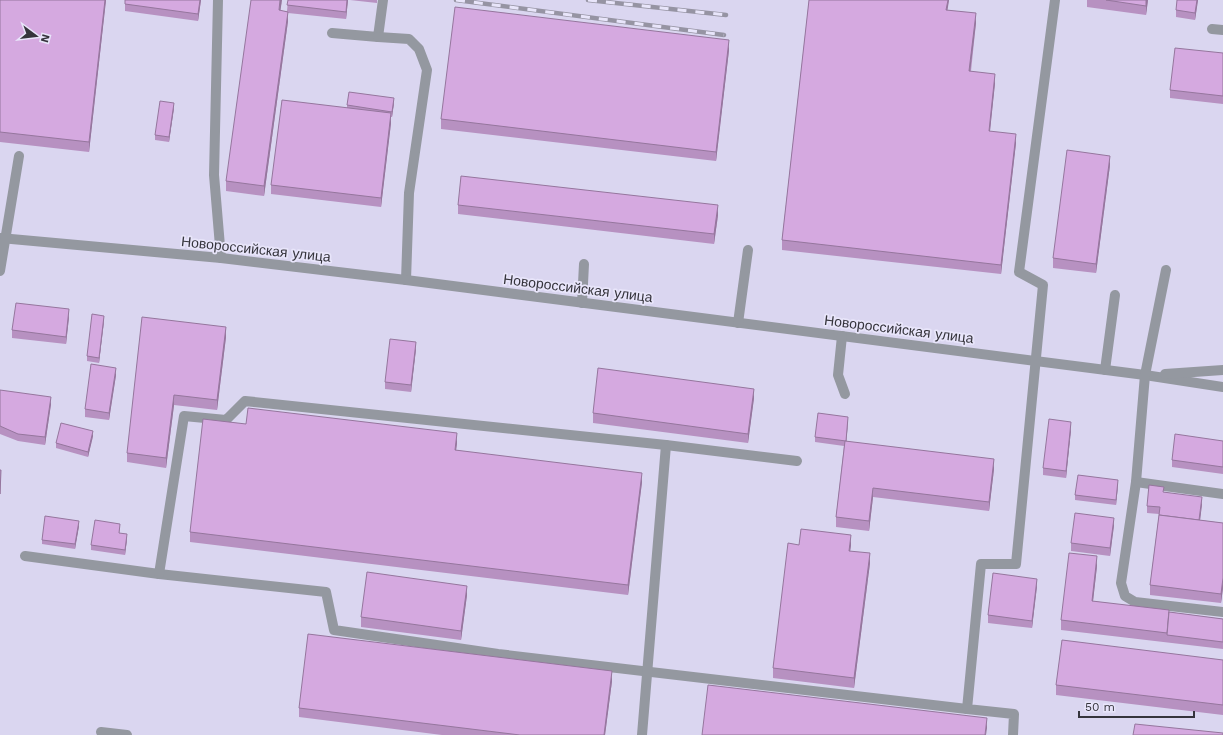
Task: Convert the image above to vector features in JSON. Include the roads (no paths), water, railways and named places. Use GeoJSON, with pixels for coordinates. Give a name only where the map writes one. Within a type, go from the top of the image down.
{"type":"FeatureCollection","features":[{"type":"Feature","properties":{"kind":"street"},"geometry":{"type":"LineString","coordinates":[[218,0],[214,175],[221,258]]}},
{"type":"Feature","properties":{"kind":"street"},"geometry":{"type":"LineString","coordinates":[[378,37],[383,0]]}},
{"type":"Feature","properties":{"kind":"street"},"geometry":{"type":"LineString","coordinates":[[967,708],[981,564],[1016,564],[1043,285],[1019,272],[1055,0]]}},
{"type":"Feature","properties":{"kind":"street"},"geometry":{"type":"LineString","coordinates":[[1212,29],[1223,30]]}},
{"type":"Feature","properties":{"kind":"street"},"geometry":{"type":"LineString","coordinates":[[332,33],[409,40],[419,49],[427,70],[409,194],[406,280]]}},
{"type":"Feature","properties":{"kind":"street"},"geometry":{"type":"LineString","coordinates":[[0,271],[2,238],[20,156]]}},
{"type":"Feature","properties":{"kind":"street","name":"Новороссийская улица"},"geometry":{"type":"LineString","coordinates":[[2,238],[221,258],[406,280],[1146,375]]}},
{"type":"Feature","properties":{"kind":"street"},"geometry":{"type":"LineString","coordinates":[[738,323],[748,250]]}},
{"type":"Feature","properties":{"kind":"street"},"geometry":{"type":"LineString","coordinates":[[582,302],[584,264]]}},
{"type":"Feature","properties":{"kind":"street"},"geometry":{"type":"LineString","coordinates":[[1166,270],[1146,375],[1136,482],[1121,583],[1125,596],[1135,602],[1223,612]]}},
{"type":"Feature","properties":{"kind":"street"},"geometry":{"type":"LineString","coordinates":[[1105,370],[1115,296]]}},
{"type":"Feature","properties":{"kind":"street"},"geometry":{"type":"LineString","coordinates":[[842,336],[838,375],[845,394]]}},
{"type":"Feature","properties":{"kind":"street"},"geometry":{"type":"LineString","coordinates":[[1146,375],[1223,370]]}},
{"type":"Feature","properties":{"kind":"street"},"geometry":{"type":"LineString","coordinates":[[1146,375],[1223,387]]}},
{"type":"Feature","properties":{"kind":"street"},"geometry":{"type":"LineString","coordinates":[[159,574],[184,416],[226,420],[245,401],[666,445],[798,461]]}},
{"type":"Feature","properties":{"kind":"street"},"geometry":{"type":"LineString","coordinates":[[642,735],[666,445]]}},
{"type":"Feature","properties":{"kind":"street"},"geometry":{"type":"LineString","coordinates":[[1136,482],[1223,494]]}},
{"type":"Feature","properties":{"kind":"street"},"geometry":{"type":"LineString","coordinates":[[25,556],[159,574],[326,592],[334,630],[498,654],[1014,714],[1013,735]]}},
{"type":"Feature","properties":{"kind":"street"},"geometry":{"type":"LineString","coordinates":[[101,732],[127,735]]}},
{"type":"Feature","properties":{"kind":"railway"},"geometry":{"type":"LineString","coordinates":[[456,0],[724,35]]}},
{"type":"Feature","properties":{"kind":"railway"},"geometry":{"type":"LineString","coordinates":[[588,0],[726,15]]}}]}
